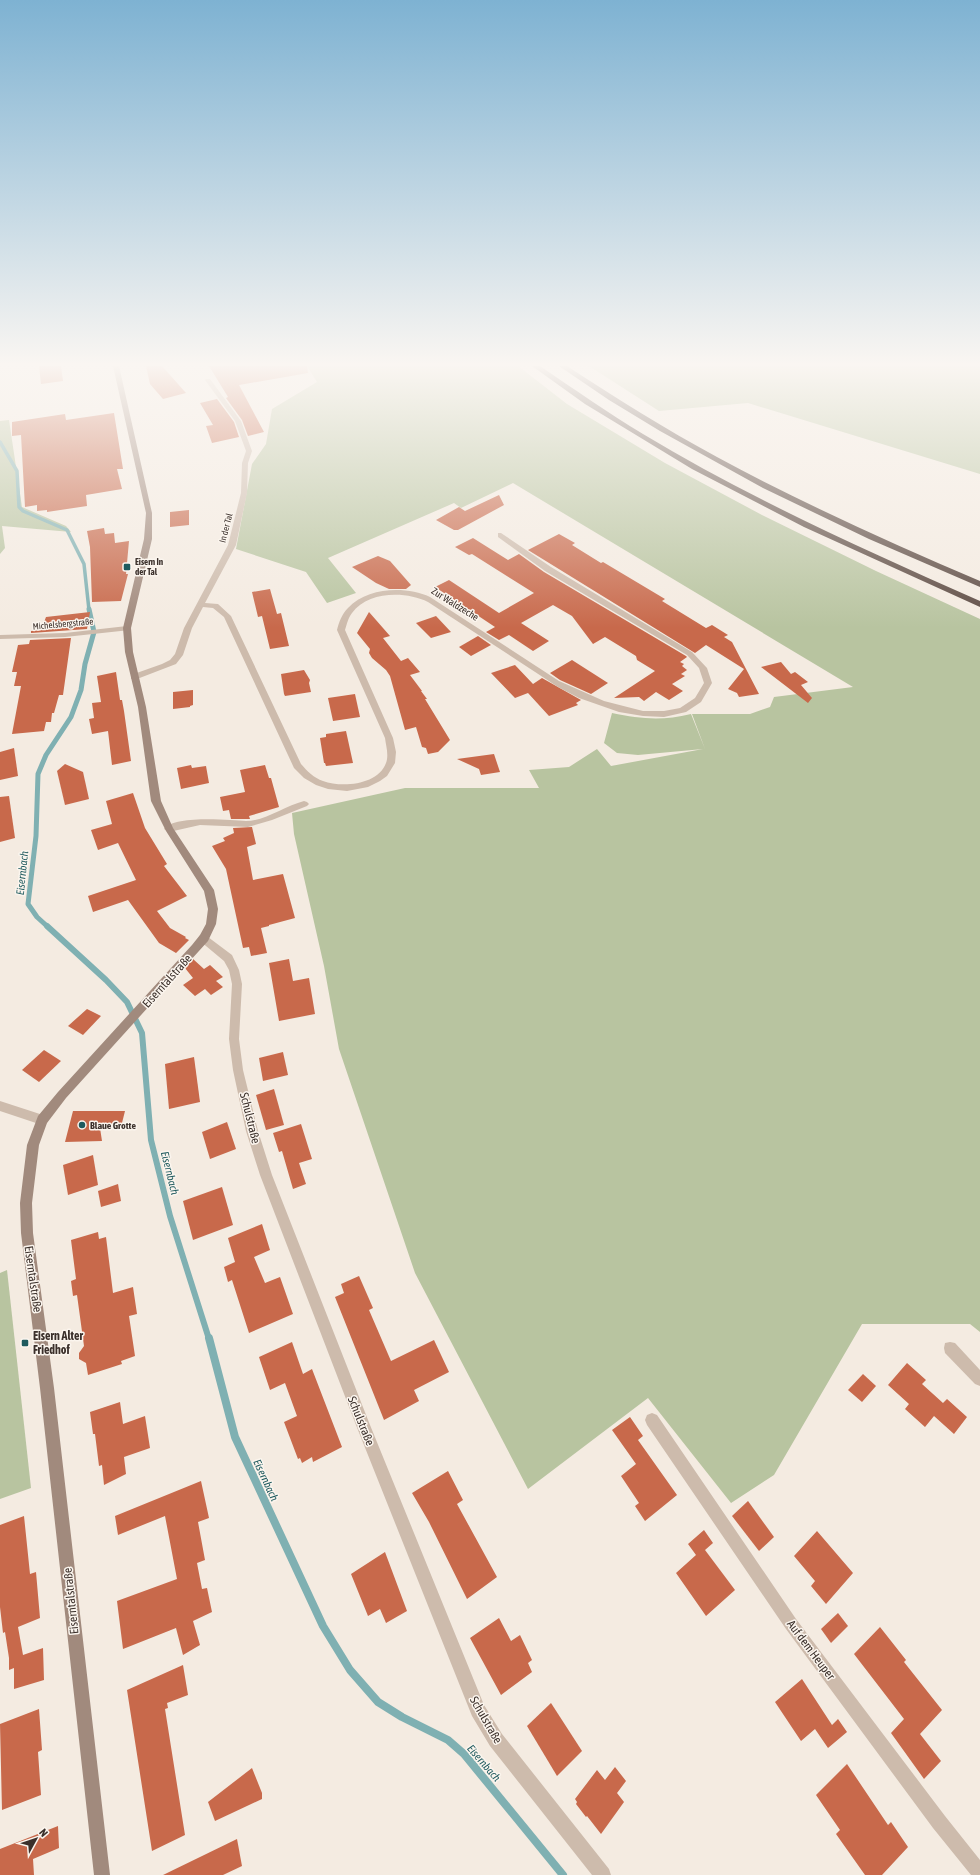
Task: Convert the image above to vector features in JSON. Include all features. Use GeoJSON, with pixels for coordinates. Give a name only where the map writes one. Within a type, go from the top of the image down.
{"type":"FeatureCollection","features":[{"type":"Feature","properties":{"kind":"highway"},"geometry":{"type":"LineString","coordinates":[[672,454],[763,504],[849,545],[980,604]]}},
{"type":"Feature","properties":{"kind":"highway"},"geometry":{"type":"LineString","coordinates":[[704,454],[780,494],[865,535],[980,583]]}},
{"type":"Feature","properties":{"kind":"main road","name":"Eiserntalstraße"},"geometry":{"type":"LineString","coordinates":[[102,1875],[47,1388],[27,1233],[26,1203],[33,1145],[42,1120],[62,1095],[141,1010],[204,938],[211,924],[213,910],[208,890],[169,829],[156,802],[142,706],[129,652],[127,628],[148,539],[148,513],[135,454]]}},
{"type":"Feature","properties":{"kind":"street","name":"In der Tal"},"geometry":{"type":"LineString","coordinates":[[134,677],[173,662],[179,654],[188,628],[232,545],[244,493],[245,463],[248,454]]}},
{"type":"Feature","properties":{"kind":"street","name":"Zur Waldzeche"},"geometry":{"type":"LineString","coordinates":[[200,605],[214,606],[227,616],[297,766],[307,777],[320,784],[332,787],[344,788],[361,785],[384,772],[390,765],[392,752],[389,738],[341,630],[342,621],[346,612],[364,599],[378,594],[405,592],[415,594],[436,603],[566,688],[596,702],[617,709],[656,714],[679,711],[700,700],[708,683],[703,667],[695,658],[685,650],[548,569],[501,535]]}},
{"type":"Feature","properties":{"kind":"street","name":"Michelsbergstraße"},"geometry":{"type":"LineString","coordinates":[[0,638],[65,636],[127,628]]}},
{"type":"Feature","properties":{"kind":"street"},"geometry":{"type":"LineString","coordinates":[[169,829],[200,822],[248,824],[269,818],[304,804]]}},
{"type":"Feature","properties":{"kind":"street","name":"Schulstraße"},"geometry":{"type":"LineString","coordinates":[[204,938],[228,958],[234,970],[237,984],[234,1039],[238,1070],[250,1124],[266,1175],[360,1418],[478,1710],[496,1740],[603,1875]]}},
{"type":"Feature","properties":{"kind":"street"},"geometry":{"type":"LineString","coordinates":[[0,1106],[42,1120]]}},
{"type":"Feature","properties":{"kind":"street"},"geometry":{"type":"LineString","coordinates":[[950,1348],[980,1379]]}},
{"type":"Feature","properties":{"kind":"street","name":"Auf dem Heuper"},"geometry":{"type":"LineString","coordinates":[[652,1420],[791,1624],[939,1822],[980,1873]]}},
{"type":"Feature","properties":{"kind":"green space"},"geometry":{"type":"Polygon","coordinates":[[[0,454],[14,454],[22,507],[66,526],[71,532],[2,526],[5,548],[0,554],[0,454]]]}},
{"type":"Feature","properties":{"kind":"green space"},"geometry":{"type":"Polygon","coordinates":[[[259,454],[649,454],[762,515],[876,571],[980,619],[980,1332],[970,1324],[862,1324],[774,1475],[731,1503],[648,1398],[528,1489],[415,1273],[339,1049],[324,966],[294,834],[292,813],[405,788],[539,788],[529,770],[569,767],[597,749],[611,766],[703,749],[638,755],[617,753],[604,743],[612,713],[632,717],[652,718],[670,718],[691,714],[705,749],[692,714],[750,714],[770,707],[774,697],[853,687],[513,483],[461,508],[454,503],[328,558],[356,593],[327,603],[306,572],[236,549],[252,464],[259,454]]]}},
{"type":"Feature","properties":{"kind":"green space"},"geometry":{"type":"Polygon","coordinates":[[[913,454],[980,454],[980,474],[913,454]]]}},
{"type":"Feature","properties":{"kind":"green space"},"geometry":{"type":"Polygon","coordinates":[[[7,1270],[31,1488],[0,1499],[0,1273],[7,1270]]]}},
{"type":"Feature","properties":{"kind":"building"},"geometry":{"type":"Polygon","coordinates":[[[22,454],[121,454],[123,469],[117,469],[122,489],[86,495],[87,506],[47,512],[47,510],[37,511],[37,505],[25,507],[22,454]]]}},
{"type":"Feature","properties":{"kind":"building"},"geometry":{"type":"Polygon","coordinates":[[[499,495],[504,505],[458,530],[454,530],[436,520],[459,507],[465,511],[499,495]]]}},
{"type":"Feature","properties":{"kind":"building"},"geometry":{"type":"Polygon","coordinates":[[[189,510],[189,525],[170,527],[170,512],[189,510]]]}},
{"type":"Feature","properties":{"kind":"building"},"geometry":{"type":"Polygon","coordinates":[[[104,528],[105,534],[114,533],[115,543],[129,541],[126,574],[128,574],[121,601],[92,602],[90,547],[87,531],[104,528]]]}},
{"type":"Feature","properties":{"kind":"building"},"geometry":{"type":"Polygon","coordinates":[[[559,534],[575,543],[572,545],[601,563],[603,562],[665,599],[662,601],[706,628],[712,625],[728,635],[724,637],[732,642],[759,694],[739,697],[737,693],[728,689],[744,669],[706,645],[695,653],[528,550],[559,534]]]}},
{"type":"Feature","properties":{"kind":"building"},"geometry":{"type":"Polygon","coordinates":[[[473,538],[508,560],[519,554],[544,572],[686,656],[687,657],[680,662],[684,664],[682,666],[687,670],[681,674],[685,676],[672,684],[683,691],[669,700],[656,692],[644,701],[639,697],[614,698],[655,671],[637,660],[636,656],[605,637],[593,644],[572,616],[553,605],[521,623],[549,641],[533,651],[509,635],[499,640],[486,632],[495,627],[435,587],[449,580],[499,613],[534,593],[472,554],[469,555],[455,547],[473,538]]]}},
{"type":"Feature","properties":{"kind":"building"},"geometry":{"type":"Polygon","coordinates":[[[378,556],[390,561],[411,585],[406,589],[389,589],[376,583],[352,567],[378,556]]]}},
{"type":"Feature","properties":{"kind":"building"},"geometry":{"type":"Polygon","coordinates":[[[270,589],[277,614],[281,613],[289,646],[270,649],[262,616],[258,617],[252,592],[270,589]]]}},
{"type":"Feature","properties":{"kind":"building"},"geometry":{"type":"Polygon","coordinates":[[[90,612],[87,629],[31,633],[31,631],[41,630],[46,617],[90,612]]]}},
{"type":"Feature","properties":{"kind":"building"},"geometry":{"type":"Polygon","coordinates":[[[369,612],[390,636],[383,638],[401,661],[408,658],[420,672],[410,675],[427,699],[425,699],[450,740],[438,752],[428,754],[426,748],[422,747],[416,727],[405,730],[390,676],[386,670],[372,658],[369,653],[370,649],[357,633],[369,612]]]}},
{"type":"Feature","properties":{"kind":"building"},"geometry":{"type":"Polygon","coordinates":[[[436,616],[451,632],[431,638],[416,623],[436,616]]]}},
{"type":"Feature","properties":{"kind":"building"},"geometry":{"type":"Polygon","coordinates":[[[478,636],[491,645],[471,656],[459,647],[478,636]]]}},
{"type":"Feature","properties":{"kind":"building"},"geometry":{"type":"Polygon","coordinates":[[[71,638],[63,695],[59,695],[54,713],[52,713],[51,722],[46,722],[44,731],[12,734],[21,686],[14,686],[17,672],[12,672],[18,645],[29,644],[30,640],[71,638]]]}},
{"type":"Feature","properties":{"kind":"building"},"geometry":{"type":"Polygon","coordinates":[[[572,660],[608,683],[591,694],[560,680],[550,673],[572,660]]]}},
{"type":"Feature","properties":{"kind":"building"},"geometry":{"type":"Polygon","coordinates":[[[781,662],[791,674],[795,672],[808,682],[801,685],[812,698],[808,703],[761,667],[781,662]]]}},
{"type":"Feature","properties":{"kind":"building"},"geometry":{"type":"Polygon","coordinates":[[[515,665],[533,684],[542,678],[581,700],[576,703],[578,705],[549,716],[528,693],[515,698],[491,673],[515,665]]]}},
{"type":"Feature","properties":{"kind":"building"},"geometry":{"type":"Polygon","coordinates":[[[304,670],[310,680],[309,683],[311,692],[285,696],[281,674],[304,670]]]}},
{"type":"Feature","properties":{"kind":"building"},"geometry":{"type":"Polygon","coordinates":[[[116,672],[120,700],[122,700],[124,711],[131,761],[112,765],[108,731],[92,734],[89,719],[94,718],[92,703],[101,702],[97,676],[116,672]]]}},
{"type":"Feature","properties":{"kind":"building"},"geometry":{"type":"Polygon","coordinates":[[[193,690],[193,705],[190,707],[173,709],[173,692],[193,690]]]}},
{"type":"Feature","properties":{"kind":"building"},"geometry":{"type":"Polygon","coordinates":[[[355,694],[360,717],[333,721],[328,698],[355,694]]]}},
{"type":"Feature","properties":{"kind":"building"},"geometry":{"type":"Polygon","coordinates":[[[346,731],[353,763],[326,766],[324,763],[320,738],[326,737],[326,734],[346,731]]]}},
{"type":"Feature","properties":{"kind":"building"},"geometry":{"type":"Polygon","coordinates":[[[14,748],[18,776],[0,780],[0,752],[14,748]]]}},
{"type":"Feature","properties":{"kind":"building"},"geometry":{"type":"Polygon","coordinates":[[[494,754],[500,772],[481,775],[479,769],[457,759],[494,754]]]}},
{"type":"Feature","properties":{"kind":"building"},"geometry":{"type":"Polygon","coordinates":[[[65,764],[83,772],[89,799],[65,805],[57,771],[65,764]]]}},
{"type":"Feature","properties":{"kind":"building"},"geometry":{"type":"Polygon","coordinates":[[[191,765],[192,768],[206,766],[209,783],[181,789],[177,768],[191,765]]]}},
{"type":"Feature","properties":{"kind":"building"},"geometry":{"type":"Polygon","coordinates":[[[265,765],[269,778],[271,778],[279,807],[249,816],[250,819],[231,819],[229,810],[223,811],[220,797],[245,792],[240,770],[265,765]]]}},
{"type":"Feature","properties":{"kind":"building"},"geometry":{"type":"Polygon","coordinates":[[[133,793],[145,828],[167,864],[164,866],[187,896],[157,911],[170,928],[189,940],[176,953],[159,943],[128,900],[93,912],[88,896],[136,880],[118,843],[98,850],[91,830],[112,824],[106,801],[133,793]]]}},
{"type":"Feature","properties":{"kind":"building"},"geometry":{"type":"Polygon","coordinates":[[[9,796],[15,838],[0,842],[0,797],[9,796]]]}},
{"type":"Feature","properties":{"kind":"building"},"geometry":{"type":"Polygon","coordinates":[[[252,827],[256,844],[247,847],[253,880],[283,874],[295,918],[261,928],[267,953],[251,956],[249,947],[243,948],[226,869],[212,846],[225,841],[223,838],[234,833],[233,828],[252,827]]]}},
{"type":"Feature","properties":{"kind":"building"},"geometry":{"type":"Polygon","coordinates":[[[193,959],[204,969],[210,965],[223,977],[216,981],[223,987],[211,995],[205,989],[195,996],[183,985],[193,978],[185,968],[193,959]]]}},
{"type":"Feature","properties":{"kind":"building"},"geometry":{"type":"Polygon","coordinates":[[[289,959],[293,981],[309,978],[315,1014],[279,1021],[269,963],[289,959]]]}},
{"type":"Feature","properties":{"kind":"building"},"geometry":{"type":"Polygon","coordinates":[[[87,1009],[101,1016],[83,1035],[68,1026],[87,1009]]]}},
{"type":"Feature","properties":{"kind":"building"},"geometry":{"type":"Polygon","coordinates":[[[44,1050],[61,1061],[39,1082],[22,1070],[44,1050]]]}},
{"type":"Feature","properties":{"kind":"building"},"geometry":{"type":"Polygon","coordinates":[[[283,1052],[288,1075],[263,1081],[259,1058],[283,1052]]]}},
{"type":"Feature","properties":{"kind":"building"},"geometry":{"type":"Polygon","coordinates":[[[194,1057],[200,1102],[169,1109],[165,1064],[194,1057]]]}},
{"type":"Feature","properties":{"kind":"building"},"geometry":{"type":"Polygon","coordinates":[[[274,1089],[284,1125],[266,1130],[256,1095],[274,1089]]]}},
{"type":"Feature","properties":{"kind":"building"},"geometry":{"type":"Polygon","coordinates":[[[73,1111],[125,1111],[121,1127],[100,1128],[102,1141],[65,1142],[73,1111]]]}},
{"type":"Feature","properties":{"kind":"building"},"geometry":{"type":"Polygon","coordinates":[[[227,1122],[236,1149],[210,1159],[202,1132],[227,1122]]]}},
{"type":"Feature","properties":{"kind":"building"},"geometry":{"type":"Polygon","coordinates":[[[301,1124],[312,1159],[299,1163],[306,1184],[293,1189],[282,1151],[279,1152],[273,1133],[301,1124]]]}},
{"type":"Feature","properties":{"kind":"building"},"geometry":{"type":"Polygon","coordinates":[[[93,1155],[98,1185],[68,1195],[63,1165],[93,1155]]]}},
{"type":"Feature","properties":{"kind":"building"},"geometry":{"type":"Polygon","coordinates":[[[118,1184],[121,1201],[101,1207],[98,1191],[118,1184]]]}},
{"type":"Feature","properties":{"kind":"building"},"geometry":{"type":"Polygon","coordinates":[[[222,1187],[233,1225],[193,1240],[183,1201],[222,1187]]]}},
{"type":"Feature","properties":{"kind":"building"},"geometry":{"type":"Polygon","coordinates":[[[262,1224],[270,1250],[254,1257],[265,1283],[280,1277],[293,1314],[249,1333],[232,1280],[228,1282],[224,1267],[235,1262],[228,1238],[262,1224]]]}},
{"type":"Feature","properties":{"kind":"building"},"geometry":{"type":"Polygon","coordinates":[[[98,1232],[99,1239],[106,1237],[113,1293],[133,1287],[137,1314],[129,1316],[135,1356],[121,1361],[122,1364],[88,1375],[86,1363],[79,1359],[79,1353],[84,1346],[77,1295],[73,1296],[71,1281],[76,1279],[71,1240],[98,1232]]]}},
{"type":"Feature","properties":{"kind":"building"},"geometry":{"type":"Polygon","coordinates":[[[359,1276],[373,1308],[369,1310],[391,1361],[434,1340],[449,1372],[414,1390],[419,1401],[384,1420],[335,1297],[344,1293],[341,1284],[359,1276]]]}},
{"type":"Feature","properties":{"kind":"building"},"geometry":{"type":"Polygon","coordinates":[[[292,1342],[303,1374],[312,1369],[342,1447],[313,1462],[312,1457],[302,1463],[300,1458],[298,1459],[284,1422],[297,1416],[285,1383],[270,1390],[259,1357],[292,1342]]]}},
{"type":"Feature","properties":{"kind":"building"},"geometry":{"type":"Polygon","coordinates":[[[907,1363],[926,1380],[922,1384],[943,1403],[947,1399],[967,1417],[954,1434],[934,1416],[925,1427],[905,1409],[909,1404],[888,1385],[907,1363]]]}},
{"type":"Feature","properties":{"kind":"building"},"geometry":{"type":"Polygon","coordinates":[[[863,1374],[876,1386],[862,1402],[848,1390],[863,1374]]]}},
{"type":"Feature","properties":{"kind":"building"},"geometry":{"type":"Polygon","coordinates":[[[120,1402],[123,1424],[145,1416],[150,1448],[124,1457],[126,1474],[104,1485],[102,1465],[99,1466],[95,1434],[93,1434],[90,1412],[120,1402]]]}},
{"type":"Feature","properties":{"kind":"building"},"geometry":{"type":"Polygon","coordinates":[[[630,1417],[643,1436],[638,1440],[677,1495],[645,1521],[635,1506],[639,1503],[621,1476],[636,1464],[612,1430],[630,1417]]]}},
{"type":"Feature","properties":{"kind":"building"},"geometry":{"type":"Polygon","coordinates":[[[448,1471],[463,1500],[457,1504],[497,1577],[467,1599],[429,1522],[412,1493],[448,1471]]]}},
{"type":"Feature","properties":{"kind":"building"},"geometry":{"type":"Polygon","coordinates":[[[201,1481],[209,1518],[198,1522],[205,1560],[197,1563],[202,1589],[207,1588],[212,1612],[193,1621],[200,1645],[183,1655],[176,1628],[123,1649],[117,1601],[177,1579],[165,1516],[118,1535],[115,1516],[201,1481]]]}},
{"type":"Feature","properties":{"kind":"building"},"geometry":{"type":"Polygon","coordinates":[[[748,1501],[774,1537],[759,1551],[732,1516],[748,1501]]]}},
{"type":"Feature","properties":{"kind":"building"},"geometry":{"type":"Polygon","coordinates":[[[24,1516],[30,1574],[36,1572],[40,1618],[18,1627],[23,1655],[43,1648],[44,1680],[14,1689],[14,1668],[9,1670],[9,1658],[5,1632],[3,1633],[0,1607],[0,1525],[24,1516]]]}},
{"type":"Feature","properties":{"kind":"building"},"geometry":{"type":"Polygon","coordinates":[[[704,1530],[713,1543],[705,1550],[735,1590],[706,1616],[676,1573],[696,1555],[688,1544],[704,1530]]]}},
{"type":"Feature","properties":{"kind":"building"},"geometry":{"type":"Polygon","coordinates":[[[817,1531],[853,1573],[826,1604],[811,1586],[815,1581],[794,1556],[817,1531]]]}},
{"type":"Feature","properties":{"kind":"building"},"geometry":{"type":"Polygon","coordinates":[[[385,1552],[407,1611],[386,1623],[380,1609],[368,1616],[351,1574],[385,1552]]]}},
{"type":"Feature","properties":{"kind":"building"},"geometry":{"type":"Polygon","coordinates":[[[838,1613],[848,1626],[831,1643],[821,1629],[838,1613]]]}},
{"type":"Feature","properties":{"kind":"building"},"geometry":{"type":"Polygon","coordinates":[[[499,1618],[511,1641],[520,1635],[532,1660],[528,1663],[532,1672],[501,1695],[470,1638],[499,1618]]]}},
{"type":"Feature","properties":{"kind":"building"},"geometry":{"type":"Polygon","coordinates":[[[880,1627],[906,1660],[904,1662],[942,1710],[920,1734],[941,1761],[924,1779],[891,1733],[904,1719],[854,1654],[880,1627]]]}},
{"type":"Feature","properties":{"kind":"building"},"geometry":{"type":"Polygon","coordinates":[[[183,1665],[188,1695],[167,1703],[168,1708],[165,1709],[185,1835],[152,1851],[127,1690],[183,1665]]]}},
{"type":"Feature","properties":{"kind":"building"},"geometry":{"type":"Polygon","coordinates":[[[802,1679],[832,1725],[838,1719],[847,1732],[828,1748],[815,1729],[801,1741],[775,1702],[802,1679]]]}},
{"type":"Feature","properties":{"kind":"building"},"geometry":{"type":"Polygon","coordinates":[[[551,1703],[582,1751],[557,1776],[527,1726],[551,1703]]]}},
{"type":"Feature","properties":{"kind":"building"},"geometry":{"type":"Polygon","coordinates":[[[39,1709],[42,1750],[38,1752],[41,1795],[2,1810],[0,1724],[39,1709]]]}},
{"type":"Feature","properties":{"kind":"building"},"geometry":{"type":"Polygon","coordinates":[[[847,1764],[888,1825],[891,1822],[908,1847],[882,1875],[865,1875],[836,1834],[840,1830],[816,1795],[847,1764]]]}},
{"type":"Feature","properties":{"kind":"building"},"geometry":{"type":"Polygon","coordinates":[[[615,1767],[626,1781],[617,1793],[624,1802],[601,1834],[576,1804],[577,1802],[575,1799],[597,1770],[605,1780],[615,1767]]]}},
{"type":"Feature","properties":{"kind":"building"},"geometry":{"type":"Polygon","coordinates":[[[252,1768],[262,1793],[262,1799],[215,1821],[208,1802],[252,1768]]]}},
{"type":"Feature","properties":{"kind":"building"},"geometry":{"type":"Polygon","coordinates":[[[58,1826],[59,1848],[33,1859],[34,1875],[0,1875],[0,1849],[58,1826]]]}},
{"type":"Feature","properties":{"kind":"building"},"geometry":{"type":"Polygon","coordinates":[[[237,1839],[242,1866],[223,1875],[163,1875],[237,1839]]]}},
{"type":"Feature","properties":{"kind":"waterway","name":"Eisernbach"},"geometry":{"type":"LineString","coordinates":[[7,454],[17,471],[19,507],[23,511],[67,530],[84,564],[89,610]]}},
{"type":"Feature","properties":{"kind":"waterway","name":"Eisernbach"},"geometry":{"type":"LineString","coordinates":[[48,927],[37,917],[28,904],[36,836],[38,774],[46,755],[71,717],[81,690],[85,664],[94,632],[89,609]]}},
{"type":"Feature","properties":{"kind":"waterway","name":"Eisernbach"},"geometry":{"type":"LineString","coordinates":[[47,926],[106,980],[127,1002],[142,1033],[151,1140],[170,1216],[209,1339]]}},
{"type":"Feature","properties":{"kind":"waterway","name":"Eisernbach"},"geometry":{"type":"LineString","coordinates":[[209,1338],[235,1437],[323,1626],[350,1670],[378,1702],[402,1717],[448,1740],[464,1754],[563,1875]]}},
{"type":"Feature","properties":{"kind":"place","name":"Eisern In der Tal"},"geometry":{"type":"Point","coordinates":[127,567]}},
{"type":"Feature","properties":{"kind":"place","name":"Blaue Grotte"},"geometry":{"type":"Point","coordinates":[82,1125]}},
{"type":"Feature","properties":{"kind":"place","name":"Eisern Alter Friedhof"},"geometry":{"type":"Point","coordinates":[25,1343]}}]}
